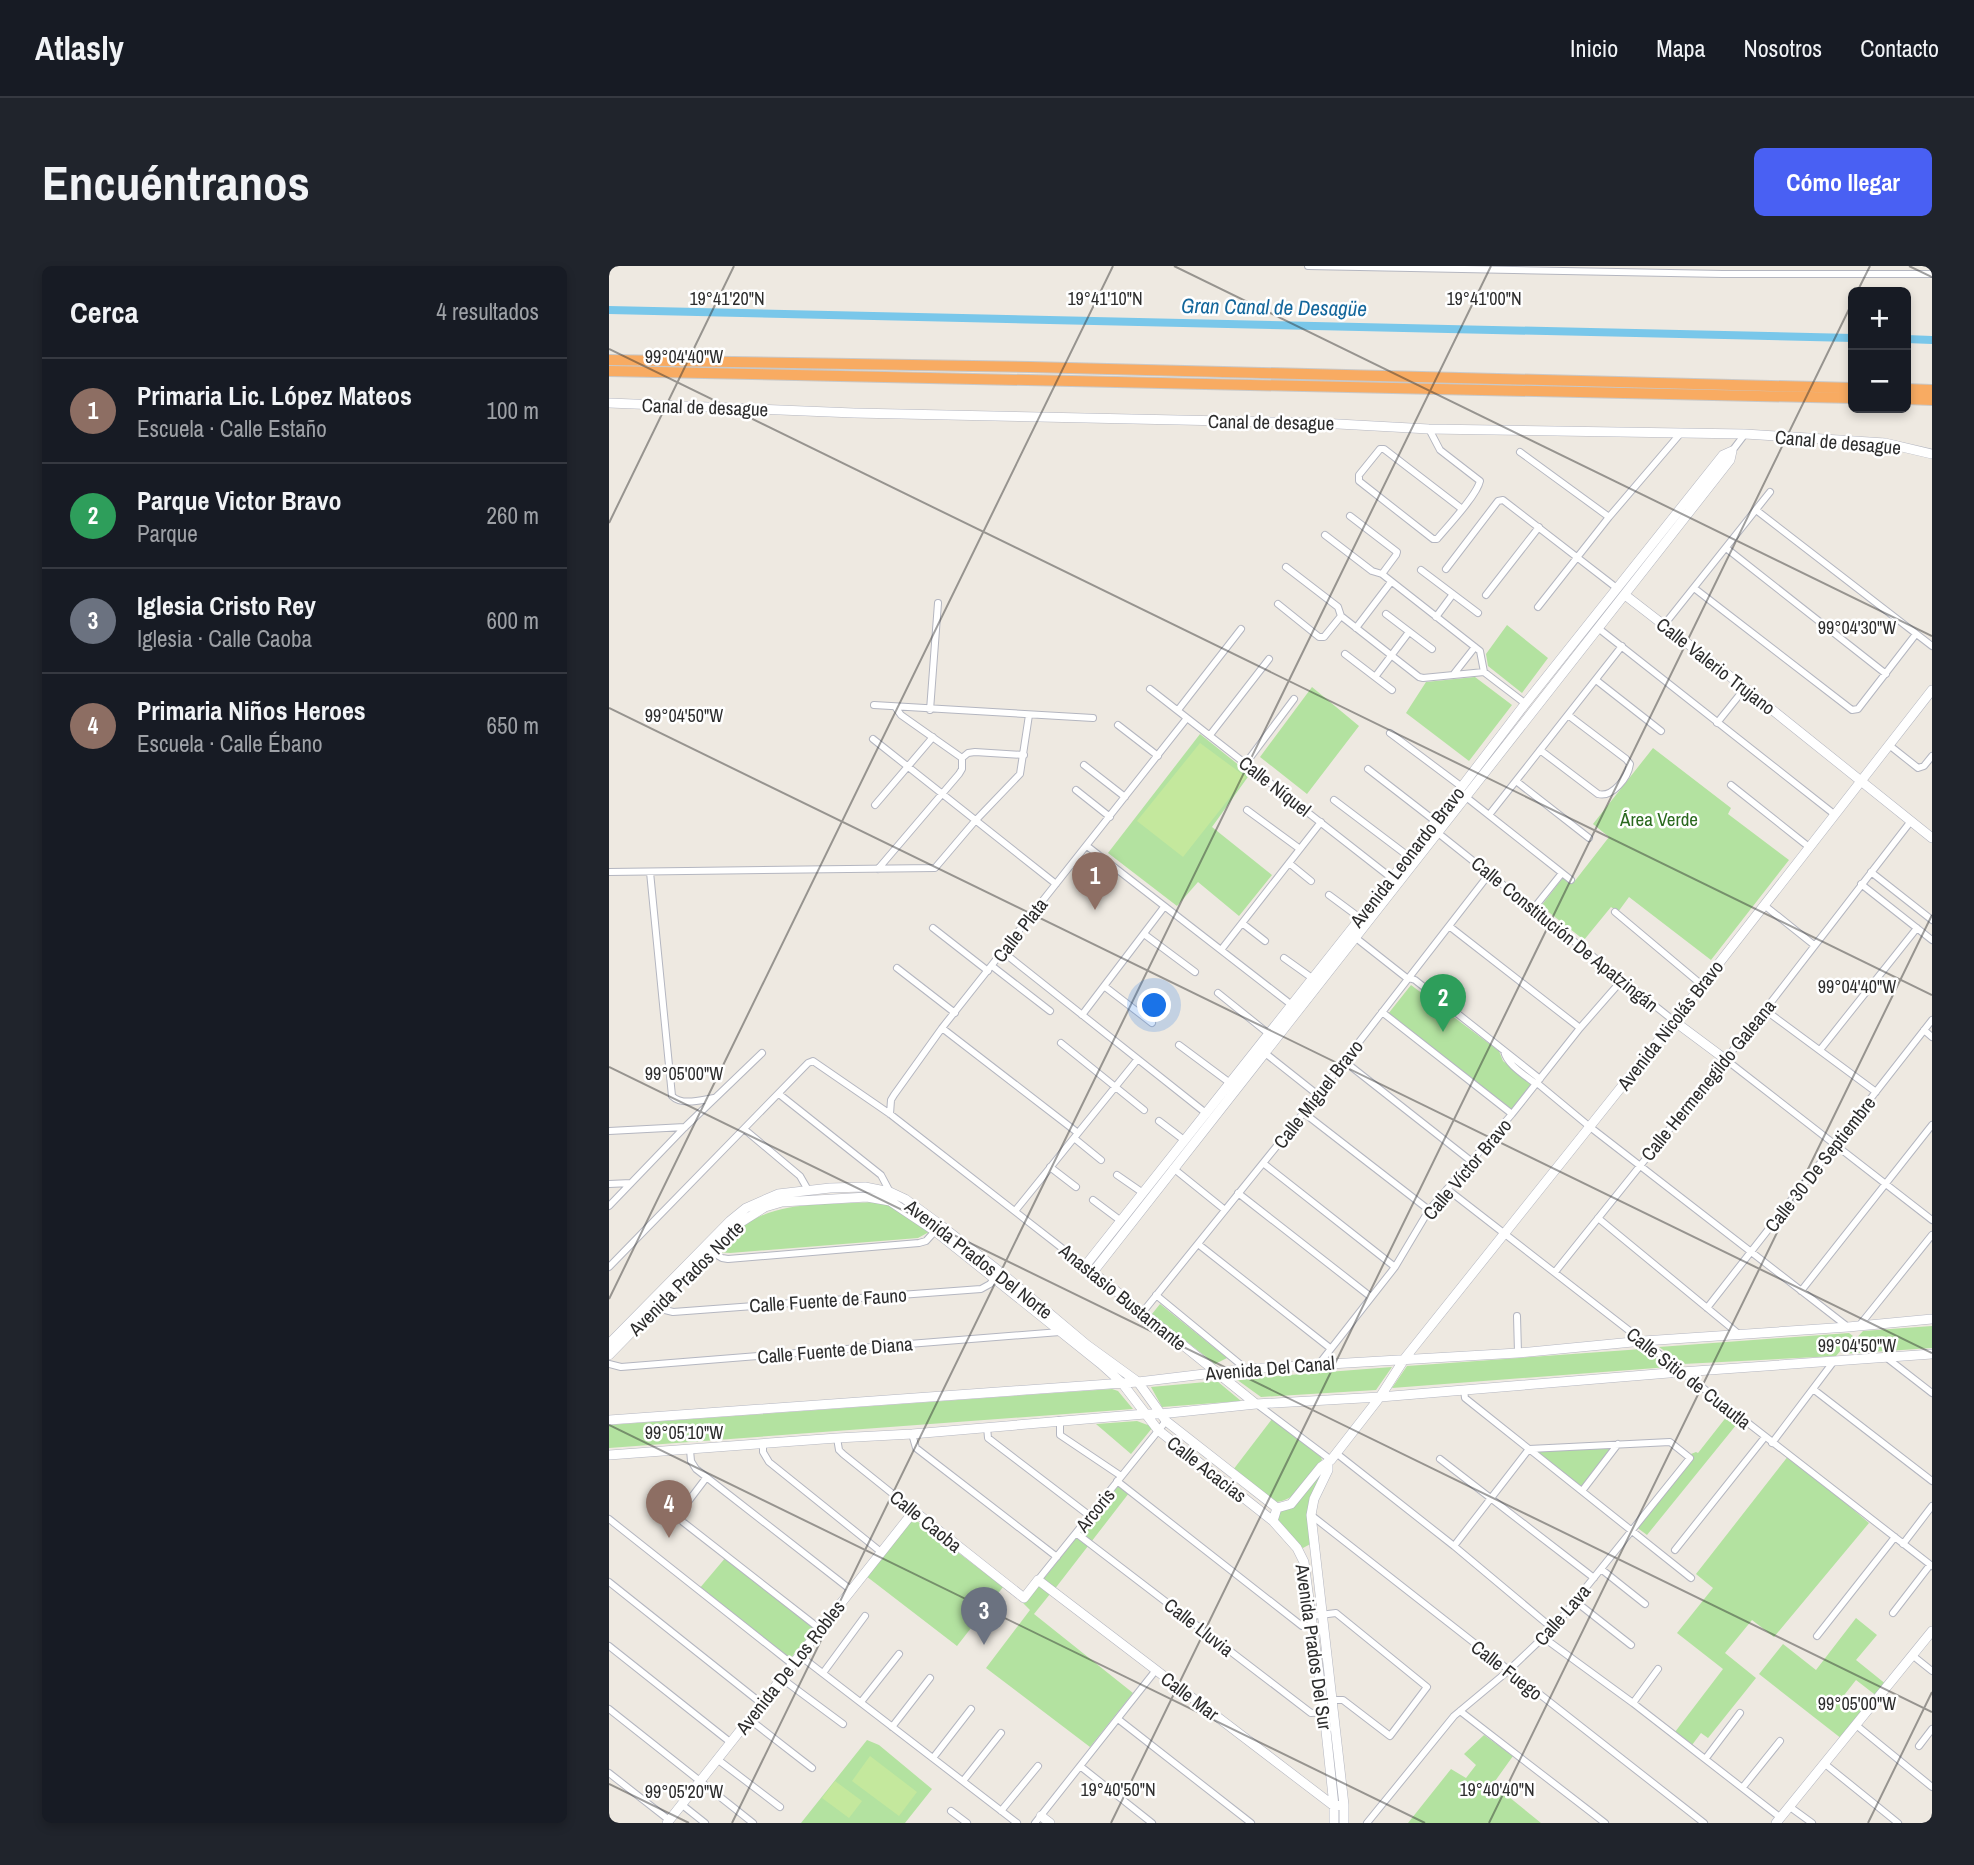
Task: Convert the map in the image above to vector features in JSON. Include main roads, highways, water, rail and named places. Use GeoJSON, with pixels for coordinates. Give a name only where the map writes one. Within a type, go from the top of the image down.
{"type":"FeatureCollection","features":[{"type":"Feature","properties":{"kind":"highway"},"geometry":{"type":"LineString","coordinates":[[609,360],[1030,367],[1848,388]]}},
{"type":"Feature","properties":{"kind":"highway"},"geometry":{"type":"LineString","coordinates":[[609,371],[1848,398]]}},
{"type":"Feature","properties":{"kind":"highway"},"geometry":{"type":"LineString","coordinates":[[1911,389],[1932,390]]}},
{"type":"Feature","properties":{"kind":"highway"},"geometry":{"type":"LineString","coordinates":[[1911,399],[1932,400]]}},
{"type":"Feature","properties":{"kind":"waterway","name":"Gran Canal de Desagüe"},"geometry":{"type":"LineString","coordinates":[[609,310],[1848,338]]}},
{"type":"Feature","properties":{"kind":"waterway","name":"Gran Canal de Desagüe"},"geometry":{"type":"LineString","coordinates":[[1911,339],[1932,340]]}},
{"type":"Feature","properties":{"kind":"place","name":"Primaria Lic. López Mateos"},"geometry":{"type":"Point","coordinates":[1095,910]}},
{"type":"Feature","properties":{"kind":"place","name":"Parque Victor Bravo"},"geometry":{"type":"Point","coordinates":[1443,1032]}},
{"type":"Feature","properties":{"kind":"place","name":"Primaria Niños Heroes"},"geometry":{"type":"Point","coordinates":[669,1538]}},
{"type":"Feature","properties":{"kind":"place","name":"Iglesia Cristo Rey"},"geometry":{"type":"Point","coordinates":[984,1645]}},
{"type":"Feature","properties":{"kind":"park label","name":"Área Verde"},"geometry":{"type":"Point","coordinates":[1659,819]}}]}
